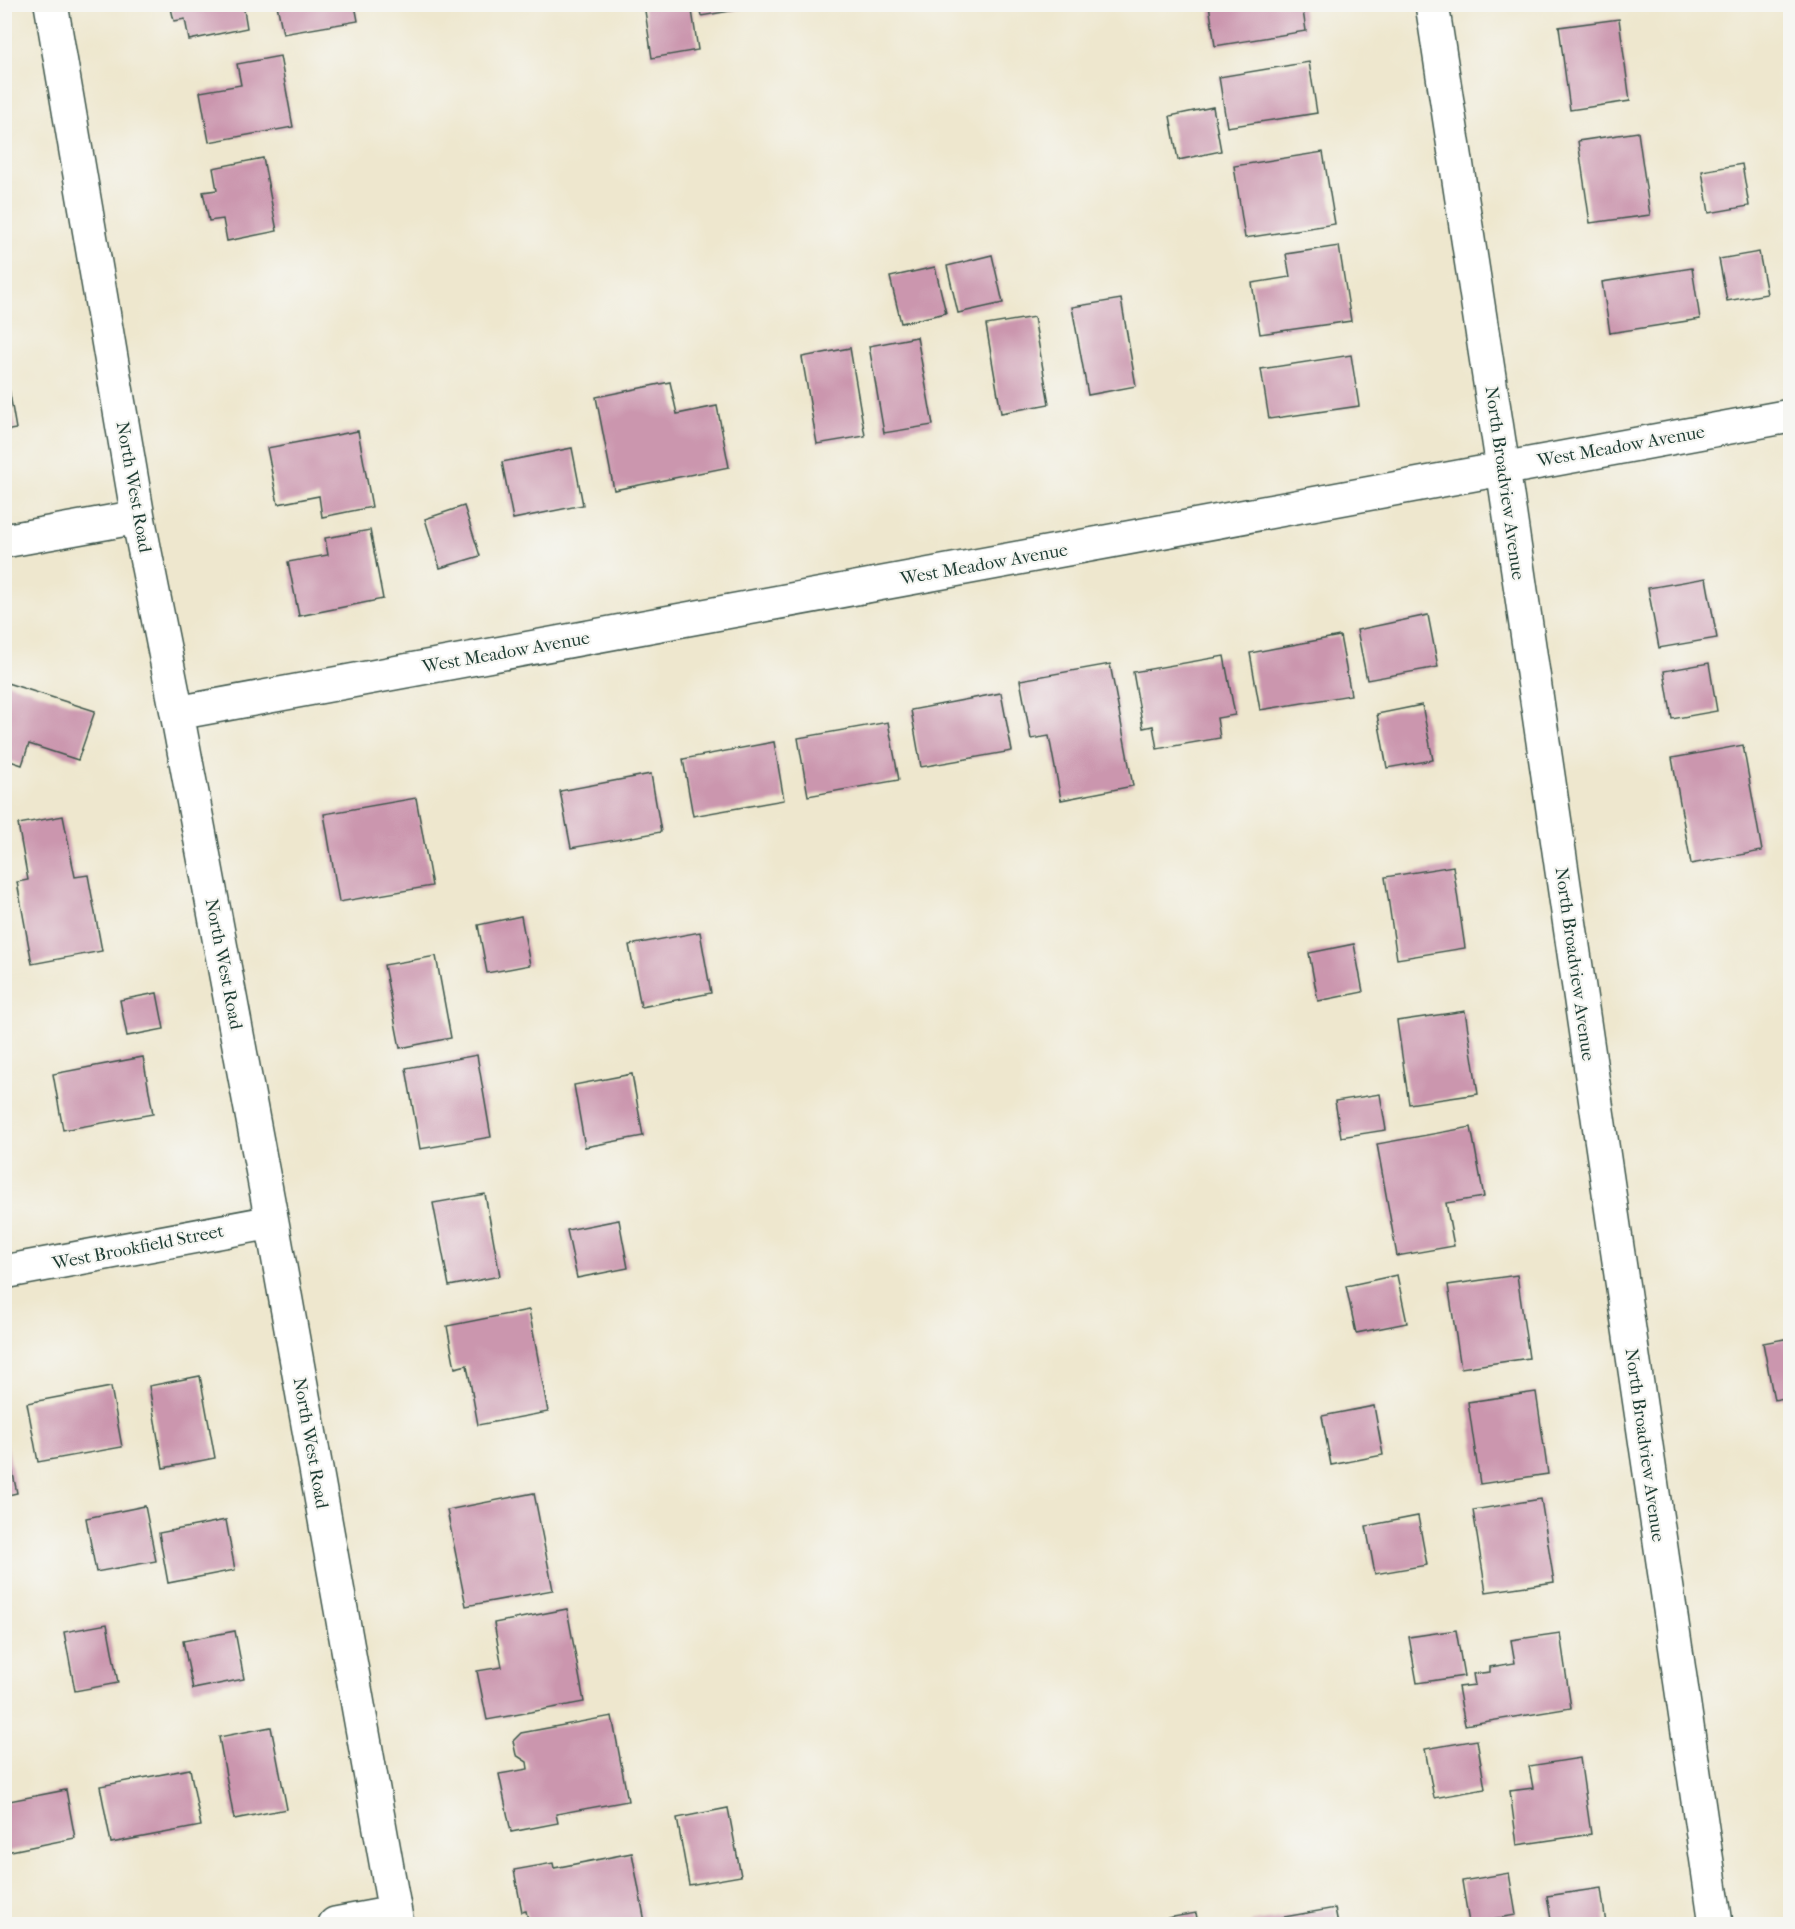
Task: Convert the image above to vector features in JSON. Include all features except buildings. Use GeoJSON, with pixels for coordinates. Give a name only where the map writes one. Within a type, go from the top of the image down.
{"type":"FeatureCollection","features":[{"type":"Feature","properties":{"kind":"street","name":"North West Road"},"geometry":{"type":"LineString","coordinates":[[51,4],[138,517],[177,712],[272,1222],[395,1919]]}},
{"type":"Feature","properties":{"kind":"street","name":"North Broadview Avenue"},"geometry":{"type":"LineString","coordinates":[[1432,4],[1503,468],[1716,1924]]}},
{"type":"Feature","properties":{"kind":"street","name":"West Meadow Avenue"},"geometry":{"type":"LineString","coordinates":[[177,712],[1791,416]]}},
{"type":"Feature","properties":{"kind":"street"},"geometry":{"type":"LineString","coordinates":[[4,541],[138,517]]}},
{"type":"Feature","properties":{"kind":"street","name":"West Brookfield Street"},"geometry":{"type":"LineString","coordinates":[[4,1272],[272,1222]]}},
{"type":"Feature","properties":{"kind":"street"},"geometry":{"type":"LineString","coordinates":[[335,1924],[395,1919]]}}]}
